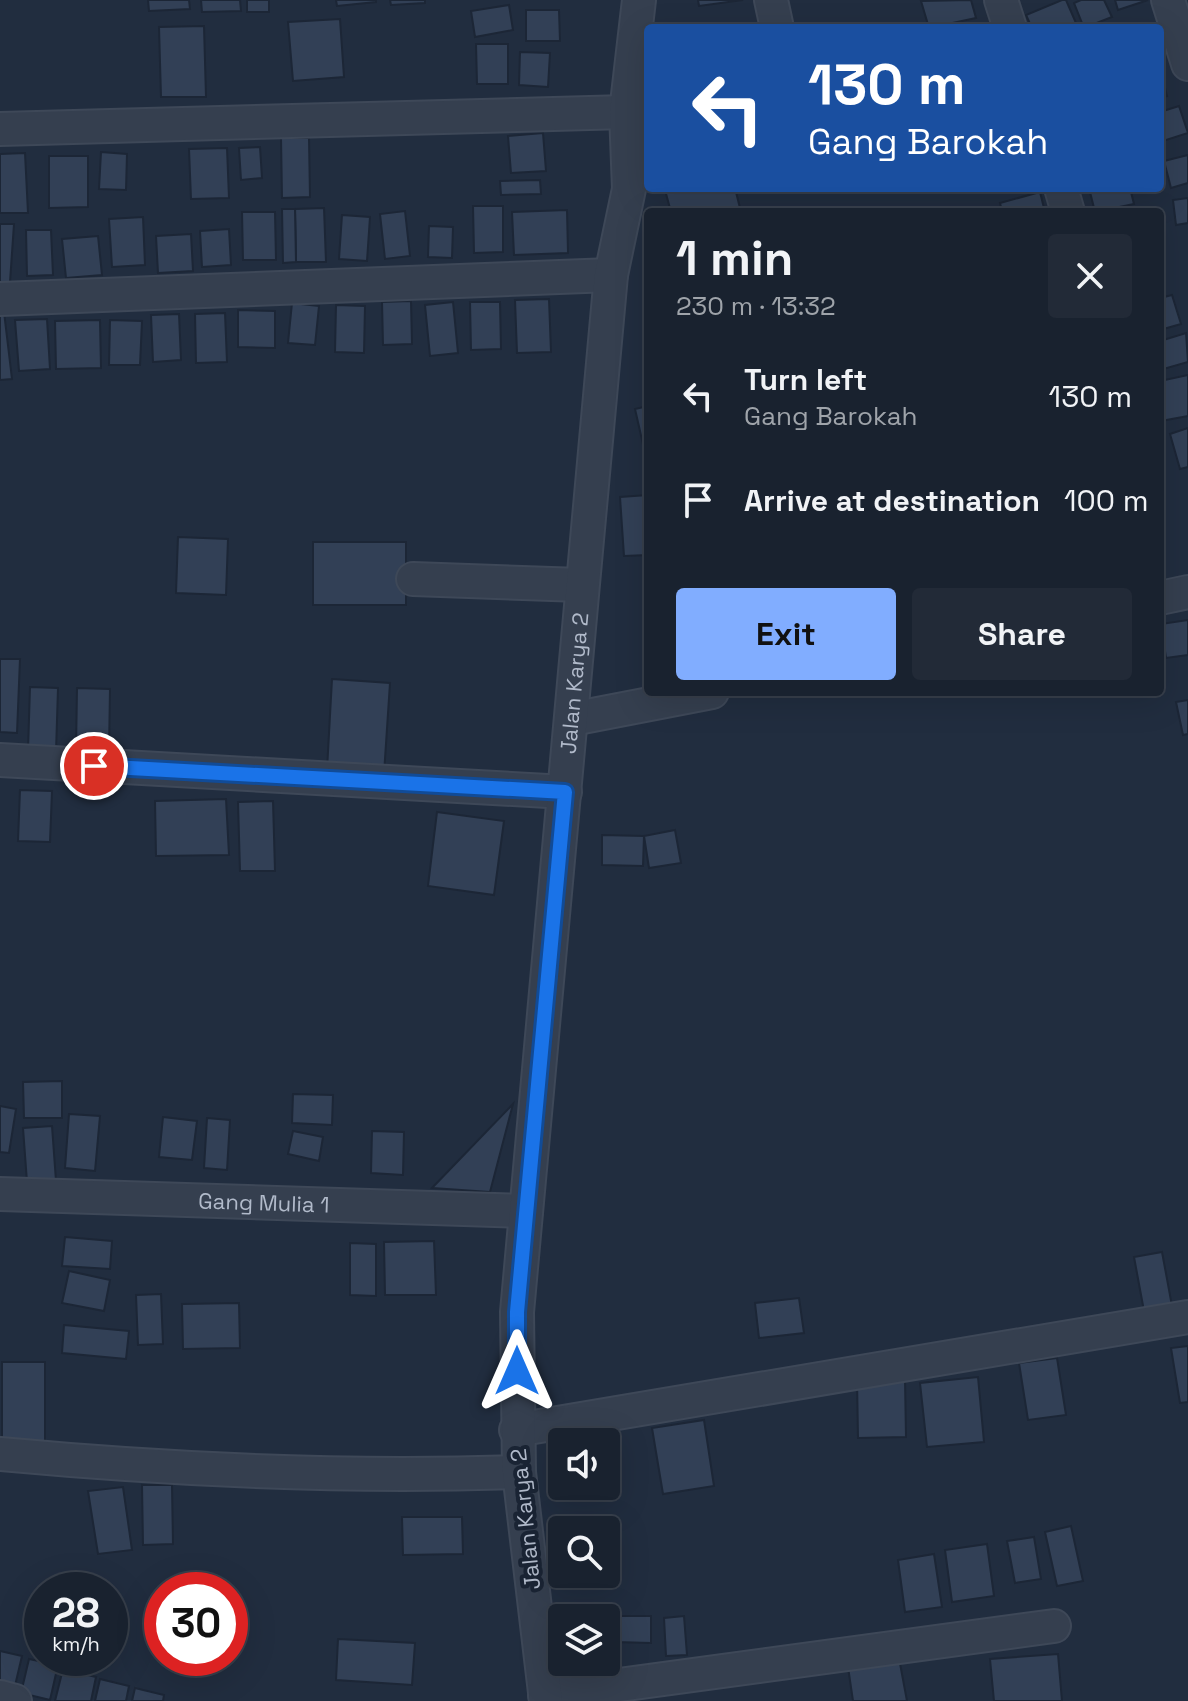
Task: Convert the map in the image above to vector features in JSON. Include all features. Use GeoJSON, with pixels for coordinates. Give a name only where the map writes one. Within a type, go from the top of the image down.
{"type":"FeatureCollection","features":[{"type":"Feature","properties":{"kind":"street","name":"Jalan Karya 2"},"geometry":{"type":"LineString","coordinates":[[546,1698],[519,1472],[516,1430],[517,1312],[611,275],[629,189],[626,112],[639,0]]}},
{"type":"Feature","properties":{"kind":"street"},"geometry":{"type":"LineString","coordinates":[[771,0],[776,24]]}},
{"type":"Feature","properties":{"kind":"street"},"geometry":{"type":"LineString","coordinates":[[1001,0],[1009,24]]}},
{"type":"Feature","properties":{"kind":"street"},"geometry":{"type":"LineString","coordinates":[[1168,0],[1188,64]]}},
{"type":"Feature","properties":{"kind":"street"},"geometry":{"type":"LineString","coordinates":[[0,129],[626,112]]}},
{"type":"Feature","properties":{"kind":"street"},"geometry":{"type":"LineString","coordinates":[[629,189],[644,210]]}},
{"type":"Feature","properties":{"kind":"street"},"geometry":{"type":"LineString","coordinates":[[0,299],[611,275]]}},
{"type":"Feature","properties":{"kind":"street"},"geometry":{"type":"LineString","coordinates":[[413,579],[581,585]]}},
{"type":"Feature","properties":{"kind":"street"},"geometry":{"type":"LineString","coordinates":[[1164,597],[1188,592]]}},
{"type":"Feature","properties":{"kind":"street"},"geometry":{"type":"LineString","coordinates":[[572,719],[691,696]]}},
{"type":"Feature","properties":{"kind":"street"},"geometry":{"type":"LineString","coordinates":[[0,760],[565,792]]}},
{"type":"Feature","properties":{"kind":"street","name":"Gang Mulia 1"},"geometry":{"type":"LineString","coordinates":[[0,1194],[526,1211]]}},
{"type":"Feature","properties":{"kind":"street"},"geometry":{"type":"LineString","coordinates":[[516,1430],[1188,1317]]}},
{"type":"Feature","properties":{"kind":"street"},"geometry":{"type":"LineString","coordinates":[[0,1454],[157,1468],[426,1475],[519,1472]]}},
{"type":"Feature","properties":{"kind":"street"},"geometry":{"type":"LineString","coordinates":[[546,1698],[1054,1626]]}},
{"type":"Feature","properties":{"kind":"street"},"geometry":{"type":"LineString","coordinates":[[0,1697],[15,1701]]}},
{"type":"Feature","properties":{"kind":"building"},"geometry":{"type":"Polygon","coordinates":[[[148,0],[189,0],[190,9],[149,11],[148,0]]]}},
{"type":"Feature","properties":{"kind":"building"},"geometry":{"type":"Polygon","coordinates":[[[201,0],[240,0],[241,11],[202,12],[201,0]]]}},
{"type":"Feature","properties":{"kind":"building"},"geometry":{"type":"Polygon","coordinates":[[[247,0],[269,0],[269,12],[247,12],[247,0]]]}},
{"type":"Feature","properties":{"kind":"building"},"geometry":{"type":"Polygon","coordinates":[[[336,0],[376,0],[376,2],[337,6],[336,0]]]}},
{"type":"Feature","properties":{"kind":"building"},"geometry":{"type":"Polygon","coordinates":[[[390,0],[425,0],[425,3],[391,5],[390,0]]]}},
{"type":"Feature","properties":{"kind":"building"},"geometry":{"type":"Polygon","coordinates":[[[698,0],[743,0],[699,6],[698,0]]]}},
{"type":"Feature","properties":{"kind":"building"},"geometry":{"type":"Polygon","coordinates":[[[971,0],[976,18],[948,24],[928,24],[921,1],[971,0]]]}},
{"type":"Feature","properties":{"kind":"building"},"geometry":{"type":"Polygon","coordinates":[[[1066,0],[1076,23],[1030,24],[1026,15],[1066,0]]]}},
{"type":"Feature","properties":{"kind":"building"},"geometry":{"type":"Polygon","coordinates":[[[1104,0],[1112,17],[1094,24],[1082,24],[1074,3],[1104,0]]]}},
{"type":"Feature","properties":{"kind":"building"},"geometry":{"type":"Polygon","coordinates":[[[1115,0],[1148,0],[1118,10],[1115,0]]]}},
{"type":"Feature","properties":{"kind":"building"},"geometry":{"type":"Polygon","coordinates":[[[509,5],[513,30],[475,37],[471,11],[509,5]]]}},
{"type":"Feature","properties":{"kind":"building"},"geometry":{"type":"Polygon","coordinates":[[[526,10],[559,10],[560,41],[526,41],[526,10]]]}},
{"type":"Feature","properties":{"kind":"building"},"geometry":{"type":"Polygon","coordinates":[[[340,19],[344,77],[293,81],[288,22],[340,19]]]}},
{"type":"Feature","properties":{"kind":"building"},"geometry":{"type":"Polygon","coordinates":[[[204,26],[206,97],[161,97],[159,27],[204,26]]]}},
{"type":"Feature","properties":{"kind":"building"},"geometry":{"type":"Polygon","coordinates":[[[476,44],[508,44],[508,84],[477,84],[476,44]]]}},
{"type":"Feature","properties":{"kind":"building"},"geometry":{"type":"Polygon","coordinates":[[[520,52],[550,53],[548,87],[519,85],[520,52]]]}},
{"type":"Feature","properties":{"kind":"building"},"geometry":{"type":"Polygon","coordinates":[[[1179,106],[1188,133],[1164,141],[1164,111],[1179,106]]]}},
{"type":"Feature","properties":{"kind":"building"},"geometry":{"type":"Polygon","coordinates":[[[543,133],[546,171],[511,173],[508,136],[543,133]]]}},
{"type":"Feature","properties":{"kind":"building"},"geometry":{"type":"Polygon","coordinates":[[[281,138],[309,138],[310,197],[282,198],[281,138]]]}},
{"type":"Feature","properties":{"kind":"building"},"geometry":{"type":"Polygon","coordinates":[[[260,147],[262,178],[241,180],[239,148],[260,147]]]}},
{"type":"Feature","properties":{"kind":"building"},"geometry":{"type":"Polygon","coordinates":[[[227,148],[229,198],[191,199],[189,149],[227,148]]]}},
{"type":"Feature","properties":{"kind":"building"},"geometry":{"type":"Polygon","coordinates":[[[101,152],[127,154],[126,190],[99,189],[101,152]]]}},
{"type":"Feature","properties":{"kind":"building"},"geometry":{"type":"Polygon","coordinates":[[[25,153],[28,213],[0,213],[0,154],[25,153]]]}},
{"type":"Feature","properties":{"kind":"building"},"geometry":{"type":"Polygon","coordinates":[[[1188,155],[1188,183],[1171,188],[1164,161],[1188,155]]]}},
{"type":"Feature","properties":{"kind":"building"},"geometry":{"type":"Polygon","coordinates":[[[49,156],[88,156],[88,207],[49,208],[49,156]]]}},
{"type":"Feature","properties":{"kind":"building"},"geometry":{"type":"Polygon","coordinates":[[[540,180],[541,194],[501,195],[500,181],[540,180]]]}},
{"type":"Feature","properties":{"kind":"building"},"geometry":{"type":"Polygon","coordinates":[[[666,192],[736,192],[740,208],[670,208],[666,192]]]}},
{"type":"Feature","properties":{"kind":"building"},"geometry":{"type":"Polygon","coordinates":[[[1040,192],[1044,208],[1001,208],[1000,203],[1040,192]]]}},
{"type":"Feature","properties":{"kind":"building"},"geometry":{"type":"Polygon","coordinates":[[[1090,192],[1131,192],[1134,204],[1094,208],[1090,192]]]}},
{"type":"Feature","properties":{"kind":"building"},"geometry":{"type":"Polygon","coordinates":[[[1188,198],[1188,223],[1176,225],[1173,200],[1188,198]]]}},
{"type":"Feature","properties":{"kind":"building"},"geometry":{"type":"Polygon","coordinates":[[[473,206],[503,206],[503,252],[474,253],[473,206]]]}},
{"type":"Feature","properties":{"kind":"building"},"geometry":{"type":"Polygon","coordinates":[[[324,208],[326,262],[296,262],[295,209],[324,208]]]}},
{"type":"Feature","properties":{"kind":"building"},"geometry":{"type":"Polygon","coordinates":[[[282,209],[295,209],[296,262],[283,263],[282,209]]]}},
{"type":"Feature","properties":{"kind":"building"},"geometry":{"type":"Polygon","coordinates":[[[567,210],[568,253],[514,255],[512,212],[567,210]]]}},
{"type":"Feature","properties":{"kind":"building"},"geometry":{"type":"Polygon","coordinates":[[[405,211],[410,256],[385,259],[380,214],[405,211]]]}},
{"type":"Feature","properties":{"kind":"building"},"geometry":{"type":"Polygon","coordinates":[[[242,212],[275,212],[276,260],[243,260],[242,212]]]}},
{"type":"Feature","properties":{"kind":"building"},"geometry":{"type":"Polygon","coordinates":[[[342,215],[370,217],[367,261],[339,259],[342,215]]]}},
{"type":"Feature","properties":{"kind":"building"},"geometry":{"type":"Polygon","coordinates":[[[143,217],[145,265],[112,267],[109,219],[143,217]]]}},
{"type":"Feature","properties":{"kind":"building"},"geometry":{"type":"Polygon","coordinates":[[[0,224],[14,224],[10,282],[0,282],[0,224]]]}},
{"type":"Feature","properties":{"kind":"building"},"geometry":{"type":"Polygon","coordinates":[[[429,226],[453,227],[452,258],[428,257],[429,226]]]}},
{"type":"Feature","properties":{"kind":"building"},"geometry":{"type":"Polygon","coordinates":[[[229,229],[231,265],[202,267],[200,231],[229,229]]]}},
{"type":"Feature","properties":{"kind":"building"},"geometry":{"type":"Polygon","coordinates":[[[26,230],[51,230],[53,275],[27,276],[26,230]]]}},
{"type":"Feature","properties":{"kind":"building"},"geometry":{"type":"Polygon","coordinates":[[[191,234],[193,271],[158,273],[156,236],[191,234]]]}},
{"type":"Feature","properties":{"kind":"building"},"geometry":{"type":"Polygon","coordinates":[[[98,236],[102,275],[66,278],[62,239],[98,236]]]}},
{"type":"Feature","properties":{"kind":"building"},"geometry":{"type":"Polygon","coordinates":[[[1172,295],[1181,324],[1164,329],[1164,297],[1172,295]]]}},
{"type":"Feature","properties":{"kind":"building"},"geometry":{"type":"Polygon","coordinates":[[[549,299],[551,352],[517,353],[515,300],[549,299]]]}},
{"type":"Feature","properties":{"kind":"building"},"geometry":{"type":"Polygon","coordinates":[[[411,301],[412,344],[383,345],[382,302],[411,301]]]}},
{"type":"Feature","properties":{"kind":"building"},"geometry":{"type":"Polygon","coordinates":[[[453,302],[458,353],[430,356],[425,305],[453,302]]]}},
{"type":"Feature","properties":{"kind":"building"},"geometry":{"type":"Polygon","coordinates":[[[470,302],[500,302],[501,349],[471,350],[470,302]]]}},
{"type":"Feature","properties":{"kind":"building"},"geometry":{"type":"Polygon","coordinates":[[[292,303],[319,306],[315,345],[288,343],[292,303]]]}},
{"type":"Feature","properties":{"kind":"building"},"geometry":{"type":"Polygon","coordinates":[[[336,305],[365,306],[364,353],[335,352],[336,305]]]}},
{"type":"Feature","properties":{"kind":"building"},"geometry":{"type":"Polygon","coordinates":[[[238,310],[275,311],[275,348],[238,347],[238,310]]]}},
{"type":"Feature","properties":{"kind":"building"},"geometry":{"type":"Polygon","coordinates":[[[0,312],[4,312],[12,379],[0,380],[0,312]]]}},
{"type":"Feature","properties":{"kind":"building"},"geometry":{"type":"Polygon","coordinates":[[[225,313],[227,362],[196,363],[195,314],[225,313]]]}},
{"type":"Feature","properties":{"kind":"building"},"geometry":{"type":"Polygon","coordinates":[[[179,314],[181,360],[153,362],[151,315],[179,314]]]}},
{"type":"Feature","properties":{"kind":"building"},"geometry":{"type":"Polygon","coordinates":[[[47,319],[50,369],[19,371],[15,320],[47,319]]]}},
{"type":"Feature","properties":{"kind":"building"},"geometry":{"type":"Polygon","coordinates":[[[100,320],[101,368],[56,369],[55,321],[100,320]]]}},
{"type":"Feature","properties":{"kind":"building"},"geometry":{"type":"Polygon","coordinates":[[[110,320],[142,321],[140,365],[109,365],[110,320]]]}},
{"type":"Feature","properties":{"kind":"building"},"geometry":{"type":"Polygon","coordinates":[[[1186,333],[1188,362],[1164,369],[1164,340],[1186,333]]]}},
{"type":"Feature","properties":{"kind":"building"},"geometry":{"type":"Polygon","coordinates":[[[1188,375],[1188,416],[1164,420],[1164,380],[1188,375]]]}},
{"type":"Feature","properties":{"kind":"building"},"geometry":{"type":"Polygon","coordinates":[[[644,407],[644,449],[635,409],[644,407]]]}},
{"type":"Feature","properties":{"kind":"building"},"geometry":{"type":"Polygon","coordinates":[[[1188,428],[1188,467],[1180,469],[1170,434],[1188,428]]]}},
{"type":"Feature","properties":{"kind":"building"},"geometry":{"type":"Polygon","coordinates":[[[644,495],[644,555],[624,556],[620,497],[644,495]]]}},
{"type":"Feature","properties":{"kind":"building"},"geometry":{"type":"Polygon","coordinates":[[[178,537],[228,539],[226,595],[176,593],[178,537]]]}},
{"type":"Feature","properties":{"kind":"building"},"geometry":{"type":"Polygon","coordinates":[[[313,542],[406,542],[406,605],[313,605],[313,542]]]}},
{"type":"Feature","properties":{"kind":"building"},"geometry":{"type":"Polygon","coordinates":[[[1188,620],[1188,655],[1166,658],[1164,624],[1188,620]]]}},
{"type":"Feature","properties":{"kind":"building"},"geometry":{"type":"Polygon","coordinates":[[[0,659],[20,659],[17,733],[0,732],[0,659]]]}},
{"type":"Feature","properties":{"kind":"building"},"geometry":{"type":"Polygon","coordinates":[[[332,679],[390,683],[384,774],[327,770],[332,679]]]}},
{"type":"Feature","properties":{"kind":"building"},"geometry":{"type":"Polygon","coordinates":[[[30,687],[58,688],[56,752],[28,751],[30,687]]]}},
{"type":"Feature","properties":{"kind":"building"},"geometry":{"type":"Polygon","coordinates":[[[77,688],[110,689],[109,751],[76,750],[77,688]]]}},
{"type":"Feature","properties":{"kind":"building"},"geometry":{"type":"Polygon","coordinates":[[[1188,700],[1188,734],[1183,735],[1176,702],[1188,700]]]}},
{"type":"Feature","properties":{"kind":"building"},"geometry":{"type":"Polygon","coordinates":[[[20,790],[52,791],[50,842],[18,841],[20,790]]]}},
{"type":"Feature","properties":{"kind":"building"},"geometry":{"type":"Polygon","coordinates":[[[226,799],[229,855],[156,856],[155,801],[226,799]]]}},
{"type":"Feature","properties":{"kind":"building"},"geometry":{"type":"Polygon","coordinates":[[[273,801],[275,871],[240,871],[238,802],[273,801]]]}},
{"type":"Feature","properties":{"kind":"building"},"geometry":{"type":"Polygon","coordinates":[[[437,812],[504,821],[494,895],[428,886],[437,812]]]}},
{"type":"Feature","properties":{"kind":"building"},"geometry":{"type":"Polygon","coordinates":[[[675,830],[681,863],[649,868],[644,836],[675,830]]]}},
{"type":"Feature","properties":{"kind":"building"},"geometry":{"type":"Polygon","coordinates":[[[602,835],[644,836],[643,866],[602,865],[602,835]]]}},
{"type":"Feature","properties":{"kind":"building"},"geometry":{"type":"Polygon","coordinates":[[[62,1081],[62,1118],[24,1118],[23,1082],[62,1081]]]}},
{"type":"Feature","properties":{"kind":"building"},"geometry":{"type":"Polygon","coordinates":[[[293,1094],[333,1095],[332,1125],[292,1123],[293,1094]]]}},
{"type":"Feature","properties":{"kind":"building"},"geometry":{"type":"Polygon","coordinates":[[[513,1104],[490,1192],[432,1188],[513,1104]]]}},
{"type":"Feature","properties":{"kind":"building"},"geometry":{"type":"Polygon","coordinates":[[[0,1106],[16,1109],[9,1153],[0,1152],[0,1106]]]}},
{"type":"Feature","properties":{"kind":"building"},"geometry":{"type":"Polygon","coordinates":[[[69,1114],[100,1116],[95,1171],[65,1168],[69,1114]]]}},
{"type":"Feature","properties":{"kind":"building"},"geometry":{"type":"Polygon","coordinates":[[[163,1117],[197,1121],[192,1160],[159,1157],[163,1117]]]}},
{"type":"Feature","properties":{"kind":"building"},"geometry":{"type":"Polygon","coordinates":[[[207,1118],[230,1120],[227,1170],[204,1168],[207,1118]]]}},
{"type":"Feature","properties":{"kind":"building"},"geometry":{"type":"Polygon","coordinates":[[[52,1126],[56,1181],[27,1182],[23,1128],[52,1126]]]}},
{"type":"Feature","properties":{"kind":"building"},"geometry":{"type":"Polygon","coordinates":[[[293,1131],[323,1137],[319,1161],[288,1154],[293,1131]]]}},
{"type":"Feature","properties":{"kind":"building"},"geometry":{"type":"Polygon","coordinates":[[[372,1131],[404,1132],[403,1175],[371,1173],[372,1131]]]}},
{"type":"Feature","properties":{"kind":"building"},"geometry":{"type":"Polygon","coordinates":[[[65,1237],[112,1241],[110,1269],[62,1266],[65,1237]]]}},
{"type":"Feature","properties":{"kind":"building"},"geometry":{"type":"Polygon","coordinates":[[[434,1241],[436,1295],[385,1295],[384,1242],[434,1241]]]}},
{"type":"Feature","properties":{"kind":"building"},"geometry":{"type":"Polygon","coordinates":[[[350,1243],[376,1244],[376,1296],[350,1295],[350,1243]]]}},
{"type":"Feature","properties":{"kind":"building"},"geometry":{"type":"Polygon","coordinates":[[[1162,1252],[1172,1306],[1144,1311],[1134,1257],[1162,1252]]]}},
{"type":"Feature","properties":{"kind":"building"},"geometry":{"type":"Polygon","coordinates":[[[69,1271],[110,1280],[104,1311],[62,1303],[69,1271]]]}},
{"type":"Feature","properties":{"kind":"building"},"geometry":{"type":"Polygon","coordinates":[[[161,1294],[163,1344],[138,1345],[136,1295],[161,1294]]]}},
{"type":"Feature","properties":{"kind":"building"},"geometry":{"type":"Polygon","coordinates":[[[799,1298],[804,1333],[759,1338],[755,1303],[799,1298]]]}},
{"type":"Feature","properties":{"kind":"building"},"geometry":{"type":"Polygon","coordinates":[[[239,1303],[240,1348],[183,1349],[182,1304],[239,1303]]]}},
{"type":"Feature","properties":{"kind":"building"},"geometry":{"type":"Polygon","coordinates":[[[64,1325],[129,1331],[126,1359],[62,1353],[64,1325]]]}},
{"type":"Feature","properties":{"kind":"building"},"geometry":{"type":"Polygon","coordinates":[[[1188,1346],[1188,1402],[1180,1403],[1171,1348],[1188,1346]]]}},
{"type":"Feature","properties":{"kind":"building"},"geometry":{"type":"Polygon","coordinates":[[[1057,1358],[1066,1415],[1028,1420],[1019,1363],[1057,1358]]]}},
{"type":"Feature","properties":{"kind":"building"},"geometry":{"type":"Polygon","coordinates":[[[2,1362],[45,1362],[45,1443],[2,1443],[2,1362]]]}},
{"type":"Feature","properties":{"kind":"building"},"geometry":{"type":"Polygon","coordinates":[[[978,1377],[984,1442],[927,1447],[920,1383],[978,1377]]]}},
{"type":"Feature","properties":{"kind":"building"},"geometry":{"type":"Polygon","coordinates":[[[857,1379],[905,1379],[906,1437],[858,1438],[857,1379]]]}},
{"type":"Feature","properties":{"kind":"building"},"geometry":{"type":"Polygon","coordinates":[[[704,1420],[714,1486],[663,1494],[652,1428],[704,1420]]]}},
{"type":"Feature","properties":{"kind":"building"},"geometry":{"type":"Polygon","coordinates":[[[142,1485],[172,1485],[173,1544],[143,1545],[142,1485]]]}},
{"type":"Feature","properties":{"kind":"building"},"geometry":{"type":"Polygon","coordinates":[[[123,1487],[132,1550],[98,1554],[88,1491],[123,1487]]]}},
{"type":"Feature","properties":{"kind":"building"},"geometry":{"type":"Polygon","coordinates":[[[402,1517],[462,1517],[463,1554],[403,1555],[402,1517]]]}},
{"type":"Feature","properties":{"kind":"building"},"geometry":{"type":"Polygon","coordinates":[[[1071,1526],[1083,1581],[1057,1586],[1045,1532],[1071,1526]]]}},
{"type":"Feature","properties":{"kind":"building"},"geometry":{"type":"Polygon","coordinates":[[[1034,1537],[1041,1579],[1015,1583],[1007,1541],[1034,1537]]]}},
{"type":"Feature","properties":{"kind":"building"},"geometry":{"type":"Polygon","coordinates":[[[987,1544],[994,1596],[952,1602],[945,1550],[987,1544]]]}},
{"type":"Feature","properties":{"kind":"building"},"geometry":{"type":"Polygon","coordinates":[[[934,1554],[942,1607],[905,1612],[898,1560],[934,1554]]]}},
{"type":"Feature","properties":{"kind":"building"},"geometry":{"type":"Polygon","coordinates":[[[620,1616],[651,1616],[651,1643],[620,1642],[620,1616]]]}},
{"type":"Feature","properties":{"kind":"building"},"geometry":{"type":"Polygon","coordinates":[[[684,1616],[687,1655],[666,1656],[664,1618],[684,1616]]]}},
{"type":"Feature","properties":{"kind":"building"},"geometry":{"type":"Polygon","coordinates":[[[338,1639],[415,1643],[412,1685],[336,1680],[338,1639]]]}},
{"type":"Feature","properties":{"kind":"building"},"geometry":{"type":"Polygon","coordinates":[[[0,1651],[22,1656],[14,1690],[0,1686],[0,1651]]]}},
{"type":"Feature","properties":{"kind":"building"},"geometry":{"type":"Polygon","coordinates":[[[1058,1654],[1062,1701],[994,1701],[990,1659],[1058,1654]]]}},
{"type":"Feature","properties":{"kind":"building"},"geometry":{"type":"Polygon","coordinates":[[[899,1658],[907,1701],[853,1701],[848,1667],[899,1658]]]}},
{"type":"Feature","properties":{"kind":"building"},"geometry":{"type":"Polygon","coordinates":[[[25,1676],[55,1676],[50,1700],[21,1693],[25,1676]]]}},
{"type":"Feature","properties":{"kind":"building"},"geometry":{"type":"Polygon","coordinates":[[[61,1676],[96,1677],[91,1701],[55,1701],[61,1676]]]}},
{"type":"Feature","properties":{"kind":"building"},"geometry":{"type":"Polygon","coordinates":[[[100,1679],[129,1686],[126,1701],[95,1701],[100,1679]]]}},
{"type":"Feature","properties":{"kind":"building"},"geometry":{"type":"Polygon","coordinates":[[[135,1688],[164,1695],[163,1701],[132,1701],[135,1688]]]}},
{"type":"Feature","properties":{"kind":"route"},"geometry":{"type":"LineString","coordinates":[[94,766],[565,792],[517,1312],[517,1371]]}}]}
